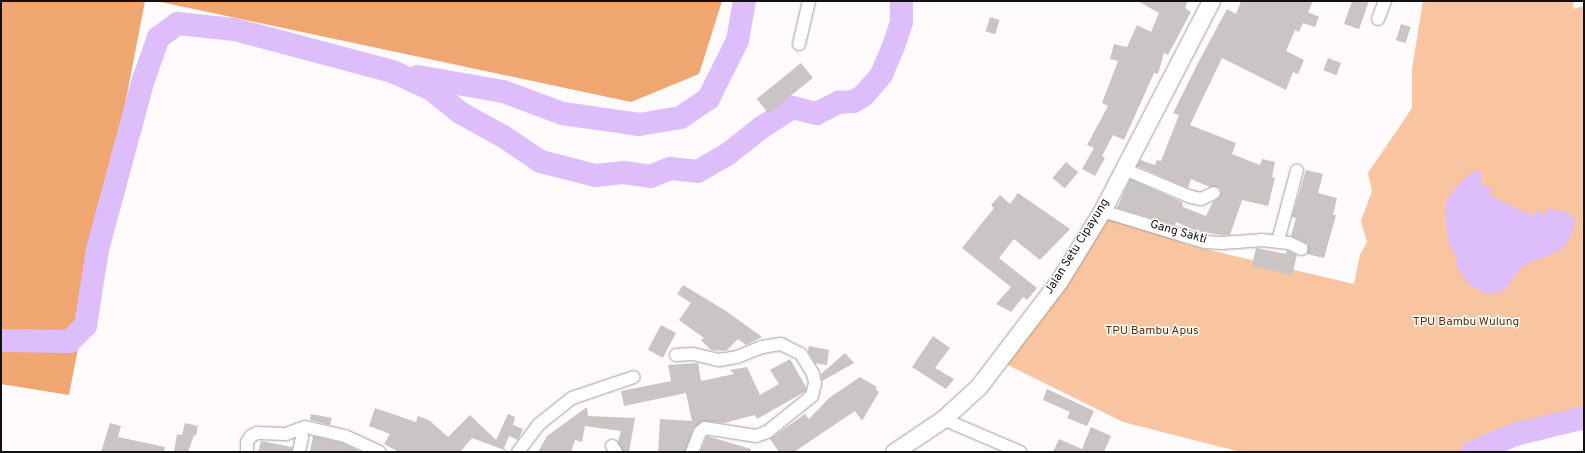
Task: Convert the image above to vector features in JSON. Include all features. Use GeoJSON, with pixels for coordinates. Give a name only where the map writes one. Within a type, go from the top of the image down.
{"type":"FeatureCollection","features":[{"type":"Feature","properties":{"kind":"street"},"geometry":{"type":"LineString","coordinates":[[798,44],[809,1]]}},
{"type":"Feature","properties":{"kind":"street","name":"Jalan Setu Cipayung"},"geometry":{"type":"LineString","coordinates":[[894,452],[943,419],[979,386],[1008,352],[1059,281],[1102,211],[1211,1]]}},
{"type":"Feature","properties":{"kind":"street"},"geometry":{"type":"LineString","coordinates":[[1378,19],[1386,1]]}},
{"type":"Feature","properties":{"kind":"street"},"geometry":{"type":"LineString","coordinates":[[1124,169],[1191,197],[1201,199],[1214,193]]}},
{"type":"Feature","properties":{"kind":"street"},"geometry":{"type":"LineString","coordinates":[[1278,241],[1297,170]]}},
{"type":"Feature","properties":{"kind":"street","name":"Gang Sakti"},"geometry":{"type":"LineString","coordinates":[[1102,211],[1205,242],[1278,241],[1302,249]]}},
{"type":"Feature","properties":{"kind":"street"},"geometry":{"type":"LineString","coordinates":[[676,355],[693,354],[719,360],[737,357],[762,346],[781,344],[801,354],[813,374],[815,383],[812,396],[766,432],[749,435],[705,428],[700,432],[692,452]]}},
{"type":"Feature","properties":{"kind":"street"},"geometry":{"type":"LineString","coordinates":[[518,452],[538,425],[572,398],[634,377]]}},
{"type":"Feature","properties":{"kind":"street"},"geometry":{"type":"LineString","coordinates":[[943,419],[1020,452]]}},
{"type":"Feature","properties":{"kind":"street"},"geometry":{"type":"LineString","coordinates":[[247,452],[247,442],[251,436],[257,433],[286,434],[298,428],[345,436],[379,452]]}},
{"type":"Feature","properties":{"kind":"street"},"geometry":{"type":"LineString","coordinates":[[298,428],[302,437],[299,452]]}},
{"type":"Feature","properties":{"kind":"green space","name":"TPU Bambu Wulung"},"geometry":{"type":"Polygon","coordinates":[[[1423,1],[1574,1],[1573,9],[1584,6],[1584,409],[1458,452],[1241,452],[1123,422],[1006,364],[1112,214],[1188,245],[1354,284],[1360,255],[1367,242],[1361,221],[1372,191],[1368,173],[1412,108],[1412,69],[1423,1]]]}},
{"type":"Feature","properties":{"kind":"shaded area"},"geometry":{"type":"Polygon","coordinates":[[[1,1],[145,1],[69,395],[1,384],[1,1]]]}},
{"type":"Feature","properties":{"kind":"shaded area"},"geometry":{"type":"Polygon","coordinates":[[[156,1],[722,1],[699,74],[631,102],[156,1]]]}},
{"type":"Feature","properties":{"kind":"shaded area"},"geometry":{"type":"Polygon","coordinates":[[[1477,169],[1483,176],[1480,183],[1492,189],[1489,195],[1533,216],[1537,210],[1545,215],[1549,208],[1568,213],[1576,220],[1569,240],[1562,249],[1521,267],[1507,288],[1497,293],[1487,294],[1468,284],[1456,265],[1457,258],[1448,242],[1445,212],[1447,200],[1461,181],[1477,169]]]}},
{"type":"Feature","properties":{"kind":"building"},"geometry":{"type":"Polygon","coordinates":[[[1138,1],[1188,1],[1185,8],[1191,12],[1168,55],[1164,53],[1158,74],[1154,73],[1124,140],[1113,135],[1102,156],[1105,158],[1095,176],[1082,169],[1094,148],[1087,145],[1108,106],[1102,103],[1118,61],[1110,59],[1114,44],[1127,47],[1137,25],[1151,32],[1159,13],[1138,1]]]}},
{"type":"Feature","properties":{"kind":"building"},"geometry":{"type":"Polygon","coordinates":[[[1241,1],[1313,1],[1308,12],[1319,17],[1315,27],[1303,23],[1299,32],[1295,30],[1286,51],[1304,60],[1298,74],[1293,72],[1286,90],[1222,58],[1190,125],[1236,143],[1232,154],[1260,165],[1262,159],[1275,162],[1272,177],[1275,178],[1268,206],[1242,200],[1230,235],[1197,231],[1176,222],[1175,225],[1117,208],[1130,179],[1182,202],[1183,207],[1206,216],[1213,202],[1220,197],[1221,190],[1218,187],[1210,187],[1191,179],[1188,188],[1137,166],[1140,160],[1155,165],[1157,160],[1161,161],[1179,115],[1173,113],[1199,61],[1227,9],[1236,14],[1241,1]]]}},
{"type":"Feature","properties":{"kind":"building"},"geometry":{"type":"Polygon","coordinates":[[[1352,1],[1369,1],[1359,29],[1344,24],[1352,1]]]}},
{"type":"Feature","properties":{"kind":"building"},"geometry":{"type":"Polygon","coordinates":[[[990,17],[1000,20],[995,34],[986,31],[990,17]]]}},
{"type":"Feature","properties":{"kind":"building"},"geometry":{"type":"Polygon","coordinates":[[[1401,24],[1411,27],[1406,43],[1396,40],[1401,24]]]}},
{"type":"Feature","properties":{"kind":"building"},"geometry":{"type":"Polygon","coordinates":[[[1328,58],[1341,63],[1336,75],[1323,70],[1328,58]]]}},
{"type":"Feature","properties":{"kind":"building"},"geometry":{"type":"Polygon","coordinates":[[[801,63],[813,78],[769,114],[757,99],[801,63]]]}},
{"type":"Feature","properties":{"kind":"building"},"geometry":{"type":"Polygon","coordinates":[[[1066,162],[1078,172],[1065,188],[1053,178],[1066,162]]]}},
{"type":"Feature","properties":{"kind":"building"},"geometry":{"type":"Polygon","coordinates":[[[1306,170],[1323,174],[1318,193],[1337,198],[1333,215],[1336,215],[1324,258],[1307,254],[1308,244],[1291,236],[1296,218],[1292,217],[1306,170]]]}},
{"type":"Feature","properties":{"kind":"building"},"geometry":{"type":"Polygon","coordinates":[[[1018,193],[1070,229],[1040,260],[1014,239],[999,258],[1037,288],[1027,300],[1023,297],[1011,312],[996,304],[1011,287],[962,248],[994,208],[991,205],[1000,195],[1010,204],[1018,193]]]}},
{"type":"Feature","properties":{"kind":"building"},"geometry":{"type":"Polygon","coordinates":[[[1256,248],[1286,254],[1287,250],[1297,255],[1292,275],[1252,266],[1256,248]]]}},
{"type":"Feature","properties":{"kind":"building"},"geometry":{"type":"Polygon","coordinates":[[[683,285],[726,311],[762,337],[746,345],[738,339],[726,351],[711,350],[701,340],[704,338],[679,320],[691,303],[677,294],[683,285]]]}},
{"type":"Feature","properties":{"kind":"building"},"geometry":{"type":"Polygon","coordinates":[[[661,325],[676,333],[663,358],[648,350],[661,325]]]}},
{"type":"Feature","properties":{"kind":"building"},"geometry":{"type":"Polygon","coordinates":[[[933,336],[950,348],[935,368],[954,379],[946,389],[912,367],[933,336]]]}},
{"type":"Feature","properties":{"kind":"building"},"geometry":{"type":"Polygon","coordinates":[[[809,346],[829,350],[827,365],[815,363],[808,351],[809,346]]]}},
{"type":"Feature","properties":{"kind":"building"},"geometry":{"type":"Polygon","coordinates":[[[845,353],[854,363],[822,381],[821,374],[845,353]]]}},
{"type":"Feature","properties":{"kind":"building"},"geometry":{"type":"Polygon","coordinates":[[[790,359],[806,387],[806,391],[757,419],[755,415],[724,423],[703,421],[693,429],[685,452],[658,452],[660,419],[692,421],[686,393],[624,406],[621,391],[671,381],[668,365],[698,363],[701,381],[734,374],[730,370],[747,367],[760,395],[779,384],[770,370],[790,359]]]}},
{"type":"Feature","properties":{"kind":"building"},"geometry":{"type":"Polygon","coordinates":[[[860,377],[877,387],[876,390],[879,392],[862,421],[855,411],[794,452],[779,452],[770,439],[805,414],[809,419],[829,398],[860,377]]]}},
{"type":"Feature","properties":{"kind":"building"},"geometry":{"type":"Polygon","coordinates":[[[1047,389],[1094,411],[1087,426],[1067,418],[1070,412],[1043,400],[1047,389]]]}},
{"type":"Feature","properties":{"kind":"building"},"geometry":{"type":"Polygon","coordinates":[[[587,407],[588,416],[635,418],[629,452],[623,452],[618,442],[621,431],[585,426],[582,442],[575,440],[571,452],[538,452],[547,436],[587,407]]]}},
{"type":"Feature","properties":{"kind":"building"},"geometry":{"type":"Polygon","coordinates":[[[375,408],[416,422],[418,416],[429,420],[448,437],[470,415],[496,440],[508,414],[515,417],[513,425],[523,429],[518,440],[509,436],[504,448],[507,451],[472,438],[460,452],[399,452],[384,444],[390,434],[369,426],[375,408]]]}},
{"type":"Feature","properties":{"kind":"building"},"geometry":{"type":"Polygon","coordinates":[[[311,414],[332,418],[330,425],[310,420],[311,414]]]}},
{"type":"Feature","properties":{"kind":"building"},"geometry":{"type":"Polygon","coordinates":[[[110,423],[121,426],[118,437],[165,447],[164,452],[101,452],[110,423]]]}},
{"type":"Feature","properties":{"kind":"building"},"geometry":{"type":"Polygon","coordinates":[[[185,423],[198,426],[196,436],[194,435],[188,452],[174,452],[177,434],[182,435],[185,423]]]}},
{"type":"Feature","properties":{"kind":"building"},"geometry":{"type":"Polygon","coordinates":[[[1091,427],[1111,436],[1104,452],[1053,452],[1059,439],[1082,449],[1091,427]]]}},
{"type":"Feature","properties":{"kind":"building"},"geometry":{"type":"Polygon","coordinates":[[[313,436],[343,443],[361,452],[310,452],[313,436]]]}},
{"type":"Feature","properties":{"kind":"building"},"geometry":{"type":"Polygon","coordinates":[[[707,436],[751,449],[751,452],[700,452],[707,436]]]}},
{"type":"Feature","properties":{"kind":"building"},"geometry":{"type":"Polygon","coordinates":[[[261,441],[292,447],[292,452],[258,452],[261,441]]]}},
{"type":"Feature","properties":{"kind":"waterway"},"geometry":{"type":"LineString","coordinates":[[417,76],[503,91],[562,113],[639,124],[680,117],[708,98],[737,40],[744,1]]}},
{"type":"Feature","properties":{"kind":"waterway"},"geometry":{"type":"LineString","coordinates":[[1,340],[69,341],[85,325],[97,249],[143,79],[158,37],[177,23],[234,29],[392,71],[431,89],[461,113],[503,136],[540,161],[595,175],[623,172],[650,176],[670,168],[697,171],[728,153],[761,127],[792,107],[816,113],[838,102],[853,101],[863,95],[881,74],[893,46],[901,22],[901,1]]}},
{"type":"Feature","properties":{"kind":"waterway"},"geometry":{"type":"LineString","coordinates":[[1471,452],[1515,434],[1584,417]]}},
{"type":"Feature","properties":{"kind":"park label","name":"TPU Bambu Apus"},"geometry":{"type":"Point","coordinates":[1152,332]}}]}
